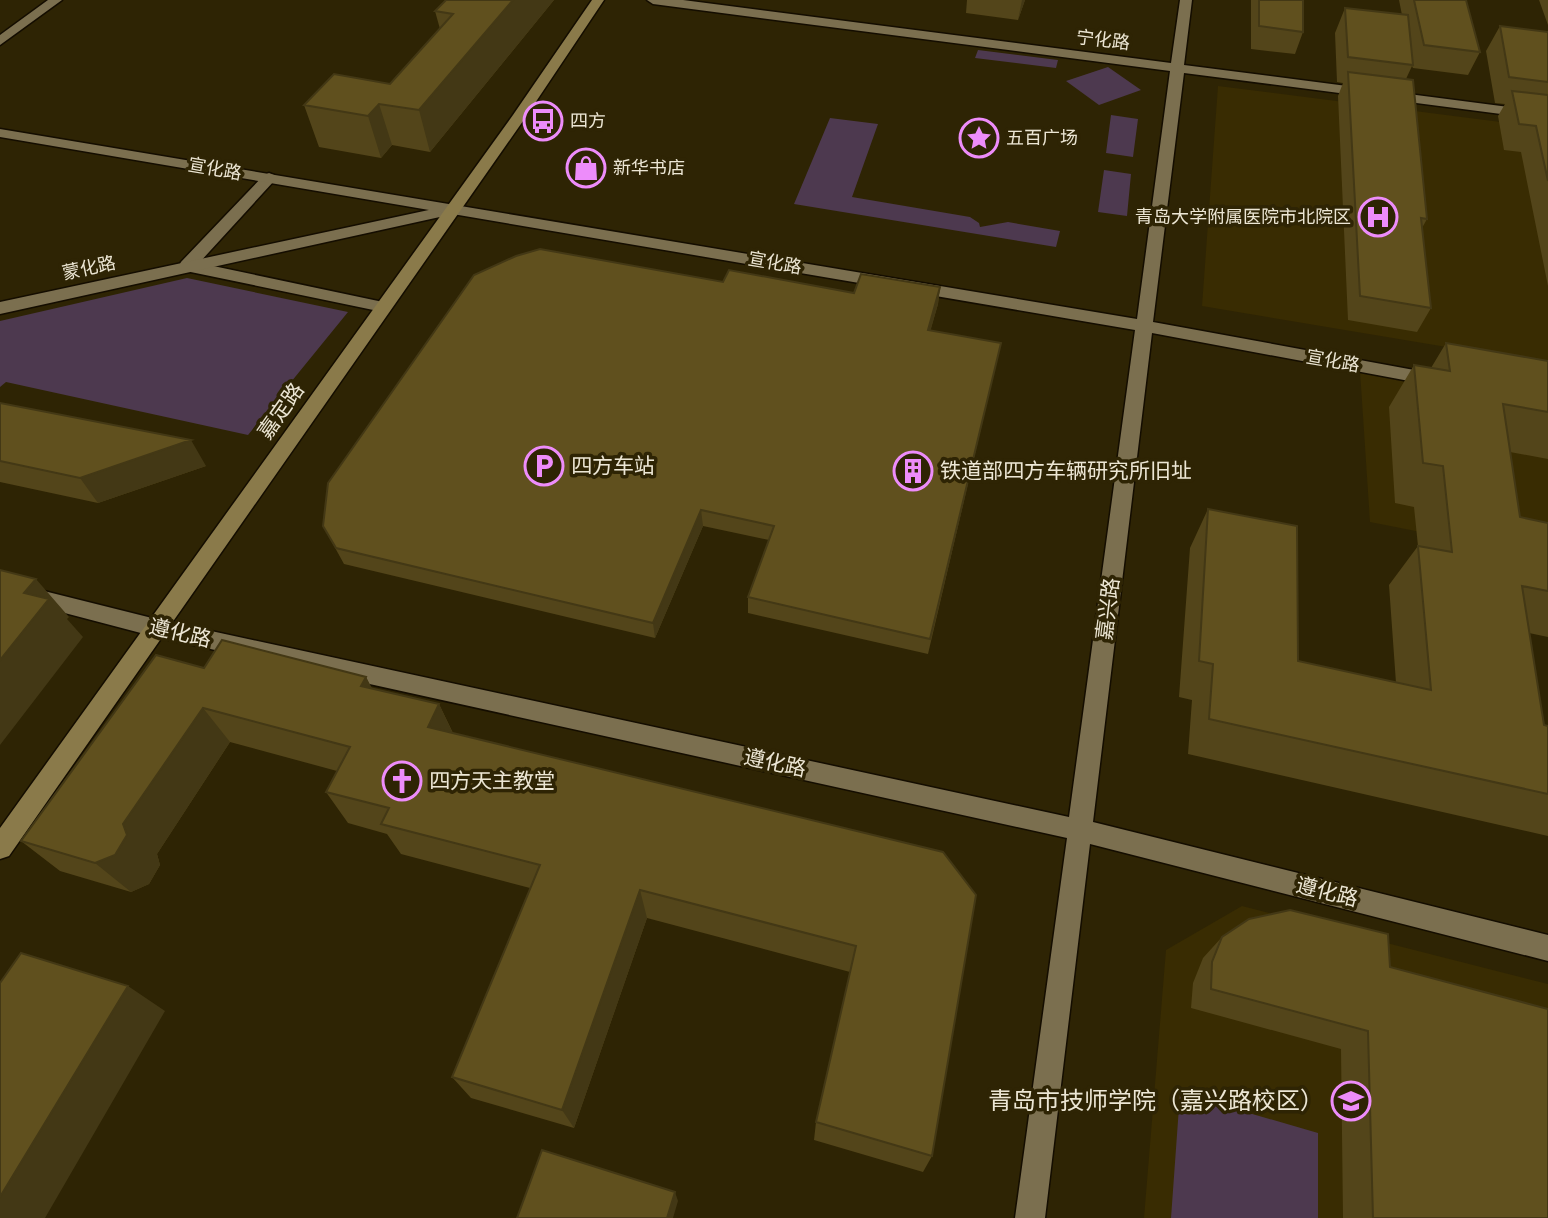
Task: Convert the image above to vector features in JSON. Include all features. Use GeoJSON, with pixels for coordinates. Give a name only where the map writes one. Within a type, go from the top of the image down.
{"type":"FeatureCollection","features":[{"type":"Feature","properties":{"kind":"main road","name":"嘉定路"},"geometry":{"type":"LineString","coordinates":[[0,848],[598,0]]}},
{"type":"Feature","properties":{"kind":"street"},"geometry":{"type":"LineString","coordinates":[[0,41],[56,0]]}},
{"type":"Feature","properties":{"kind":"street","name":"宁化路"},"geometry":{"type":"LineString","coordinates":[[653,0],[1548,116]]}},
{"type":"Feature","properties":{"kind":"street","name":"嘉兴路"},"geometry":{"type":"LineString","coordinates":[[1030,1218],[1186,0]]}},
{"type":"Feature","properties":{"kind":"street","name":"宣化路"},"geometry":{"type":"LineString","coordinates":[[0,133],[1144,326],[1454,383]]}},
{"type":"Feature","properties":{"kind":"street"},"geometry":{"type":"LineString","coordinates":[[187,266],[268,178]]}},
{"type":"Feature","properties":{"kind":"street","name":"蒙化路"},"geometry":{"type":"LineString","coordinates":[[0,308],[452,210]]}},
{"type":"Feature","properties":{"kind":"street"},"geometry":{"type":"LineString","coordinates":[[187,266],[383,307]]}},
{"type":"Feature","properties":{"kind":"street","name":"遵化路"},"geometry":{"type":"LineString","coordinates":[[0,588],[156,628],[1079,830],[1548,948]]}},
{"type":"Feature","properties":{"kind":"shaded area"},"geometry":{"type":"Polygon","coordinates":[[[978,50],[1058,60],[1056,68],[975,58],[978,50]]]}},
{"type":"Feature","properties":{"kind":"shaded area"},"geometry":{"type":"Polygon","coordinates":[[[1108,67],[1141,90],[1099,105],[1066,81],[1108,67]]]}},
{"type":"Feature","properties":{"kind":"shaded area","name":"青岛大学附属医院市北院区"},"geometry":{"type":"Polygon","coordinates":[[[1218,86],[1548,128],[1548,364],[1202,306],[1218,86]]]}},
{"type":"Feature","properties":{"kind":"shaded area"},"geometry":{"type":"Polygon","coordinates":[[[1111,115],[1138,119],[1133,157],[1106,153],[1111,115]]]}},
{"type":"Feature","properties":{"kind":"shaded area"},"geometry":{"type":"Polygon","coordinates":[[[830,118],[878,124],[852,197],[970,217],[979,223],[980,227],[1008,222],[1060,231],[1056,247],[794,204],[830,118]]]}},
{"type":"Feature","properties":{"kind":"shaded area"},"geometry":{"type":"Polygon","coordinates":[[[1104,170],[1131,174],[1127,216],[1098,212],[1104,170]]]}},
{"type":"Feature","properties":{"kind":"shaded area"},"geometry":{"type":"Polygon","coordinates":[[[187,278],[348,312],[248,435],[6,382],[0,387],[0,321],[187,278]]]}},
{"type":"Feature","properties":{"kind":"shaded area"},"geometry":{"type":"Polygon","coordinates":[[[1360,371],[1548,404],[1548,557],[1370,522],[1360,371]]]}},
{"type":"Feature","properties":{"kind":"shaded area","name":"青岛市技师学院（嘉兴路校区）"},"geometry":{"type":"Polygon","coordinates":[[[1242,906],[1548,984],[1548,1218],[1144,1218],[1166,950],[1242,906]]]}},
{"type":"Feature","properties":{"kind":"shaded area"},"geometry":{"type":"Polygon","coordinates":[[[1180,1093],[1318,1133],[1318,1218],[1171,1218],[1180,1093]]]}},
{"type":"Feature","properties":{"kind":"building"},"geometry":{"type":"Polygon","coordinates":[[[446,0],[513,0],[419,110],[379,104],[368,116],[304,105],[334,74],[390,84],[453,14],[435,11],[446,0]]]}},
{"type":"Feature","properties":{"kind":"building"},"geometry":{"type":"Polygon","coordinates":[[[1259,0],[1303,0],[1303,32],[1259,26],[1259,0]]]}},
{"type":"Feature","properties":{"kind":"building"},"geometry":{"type":"Polygon","coordinates":[[[1414,0],[1466,0],[1480,52],[1424,45],[1414,0]]]}},
{"type":"Feature","properties":{"kind":"building"},"geometry":{"type":"Polygon","coordinates":[[[1345,8],[1408,15],[1413,65],[1348,57],[1345,8]]]}},
{"type":"Feature","properties":{"kind":"building"},"geometry":{"type":"Polygon","coordinates":[[[1500,26],[1548,32],[1548,82],[1509,77],[1500,26]]]}},
{"type":"Feature","properties":{"kind":"building"},"geometry":{"type":"Polygon","coordinates":[[[1348,72],[1413,80],[1427,219],[1421,218],[1431,308],[1360,296],[1348,72]]]}},
{"type":"Feature","properties":{"kind":"building"},"geometry":{"type":"Polygon","coordinates":[[[1512,91],[1548,95],[1548,181],[1536,126],[1519,124],[1512,91]]]}},
{"type":"Feature","properties":{"kind":"building"},"geometry":{"type":"Polygon","coordinates":[[[540,249],[723,282],[729,270],[854,293],[861,274],[940,287],[928,330],[1001,343],[930,639],[748,597],[774,526],[701,510],[653,623],[336,548],[323,526],[328,483],[474,275],[516,256],[540,249]]]}},
{"type":"Feature","properties":{"kind":"building"},"geometry":{"type":"Polygon","coordinates":[[[1446,343],[1548,361],[1548,412],[1503,404],[1520,517],[1548,523],[1548,591],[1522,586],[1544,725],[1548,726],[1548,794],[1209,719],[1213,664],[1199,661],[1208,509],[1297,526],[1298,661],[1431,690],[1418,546],[1452,552],[1443,466],[1423,463],[1414,365],[1450,371],[1446,343]]]}},
{"type":"Feature","properties":{"kind":"building"},"geometry":{"type":"Polygon","coordinates":[[[0,403],[191,440],[80,478],[0,461],[0,403]]]}},
{"type":"Feature","properties":{"kind":"building"},"geometry":{"type":"Polygon","coordinates":[[[0,570],[36,579],[24,593],[49,599],[0,660],[0,570]]]}},
{"type":"Feature","properties":{"kind":"building"},"geometry":{"type":"Polygon","coordinates":[[[222,640],[366,677],[361,686],[439,704],[428,727],[943,852],[976,895],[932,1156],[816,1122],[856,946],[640,890],[562,1110],[452,1077],[540,865],[381,824],[389,808],[326,792],[350,747],[203,708],[123,824],[127,835],[115,855],[95,863],[21,841],[156,655],[204,668],[222,640]]]}},
{"type":"Feature","properties":{"kind":"building"},"geometry":{"type":"Polygon","coordinates":[[[1290,910],[1388,934],[1390,967],[1548,1009],[1548,1218],[1373,1218],[1368,1031],[1211,989],[1212,962],[1222,937],[1249,919],[1290,910]]]}},
{"type":"Feature","properties":{"kind":"building"},"geometry":{"type":"Polygon","coordinates":[[[21,953],[128,986],[0,1197],[0,983],[21,953]]]}},
{"type":"Feature","properties":{"kind":"building"},"geometry":{"type":"Polygon","coordinates":[[[542,1150],[675,1192],[667,1218],[517,1218],[542,1150]]]}},
{"type":"Feature","properties":{"kind":"place","name":"四方"},"geometry":{"type":"Point","coordinates":[543,121]}},
{"type":"Feature","properties":{"kind":"place","name":"五百广场"},"geometry":{"type":"Point","coordinates":[979,138]}},
{"type":"Feature","properties":{"kind":"place","name":"新华书店"},"geometry":{"type":"Point","coordinates":[586,168]}},
{"type":"Feature","properties":{"kind":"place","name":"青岛大学附属医院市北院区"},"geometry":{"type":"Point","coordinates":[1378,217]}},
{"type":"Feature","properties":{"kind":"place","name":"四方车站"},"geometry":{"type":"Point","coordinates":[544,466]}},
{"type":"Feature","properties":{"kind":"place","name":"铁道部四方车辆研究所旧址"},"geometry":{"type":"Point","coordinates":[913,471]}},
{"type":"Feature","properties":{"kind":"place","name":"四方天主教堂"},"geometry":{"type":"Point","coordinates":[402,781]}},
{"type":"Feature","properties":{"kind":"place","name":"青岛市技师学院（嘉兴路校区）"},"geometry":{"type":"Point","coordinates":[1351,1101]}}]}
